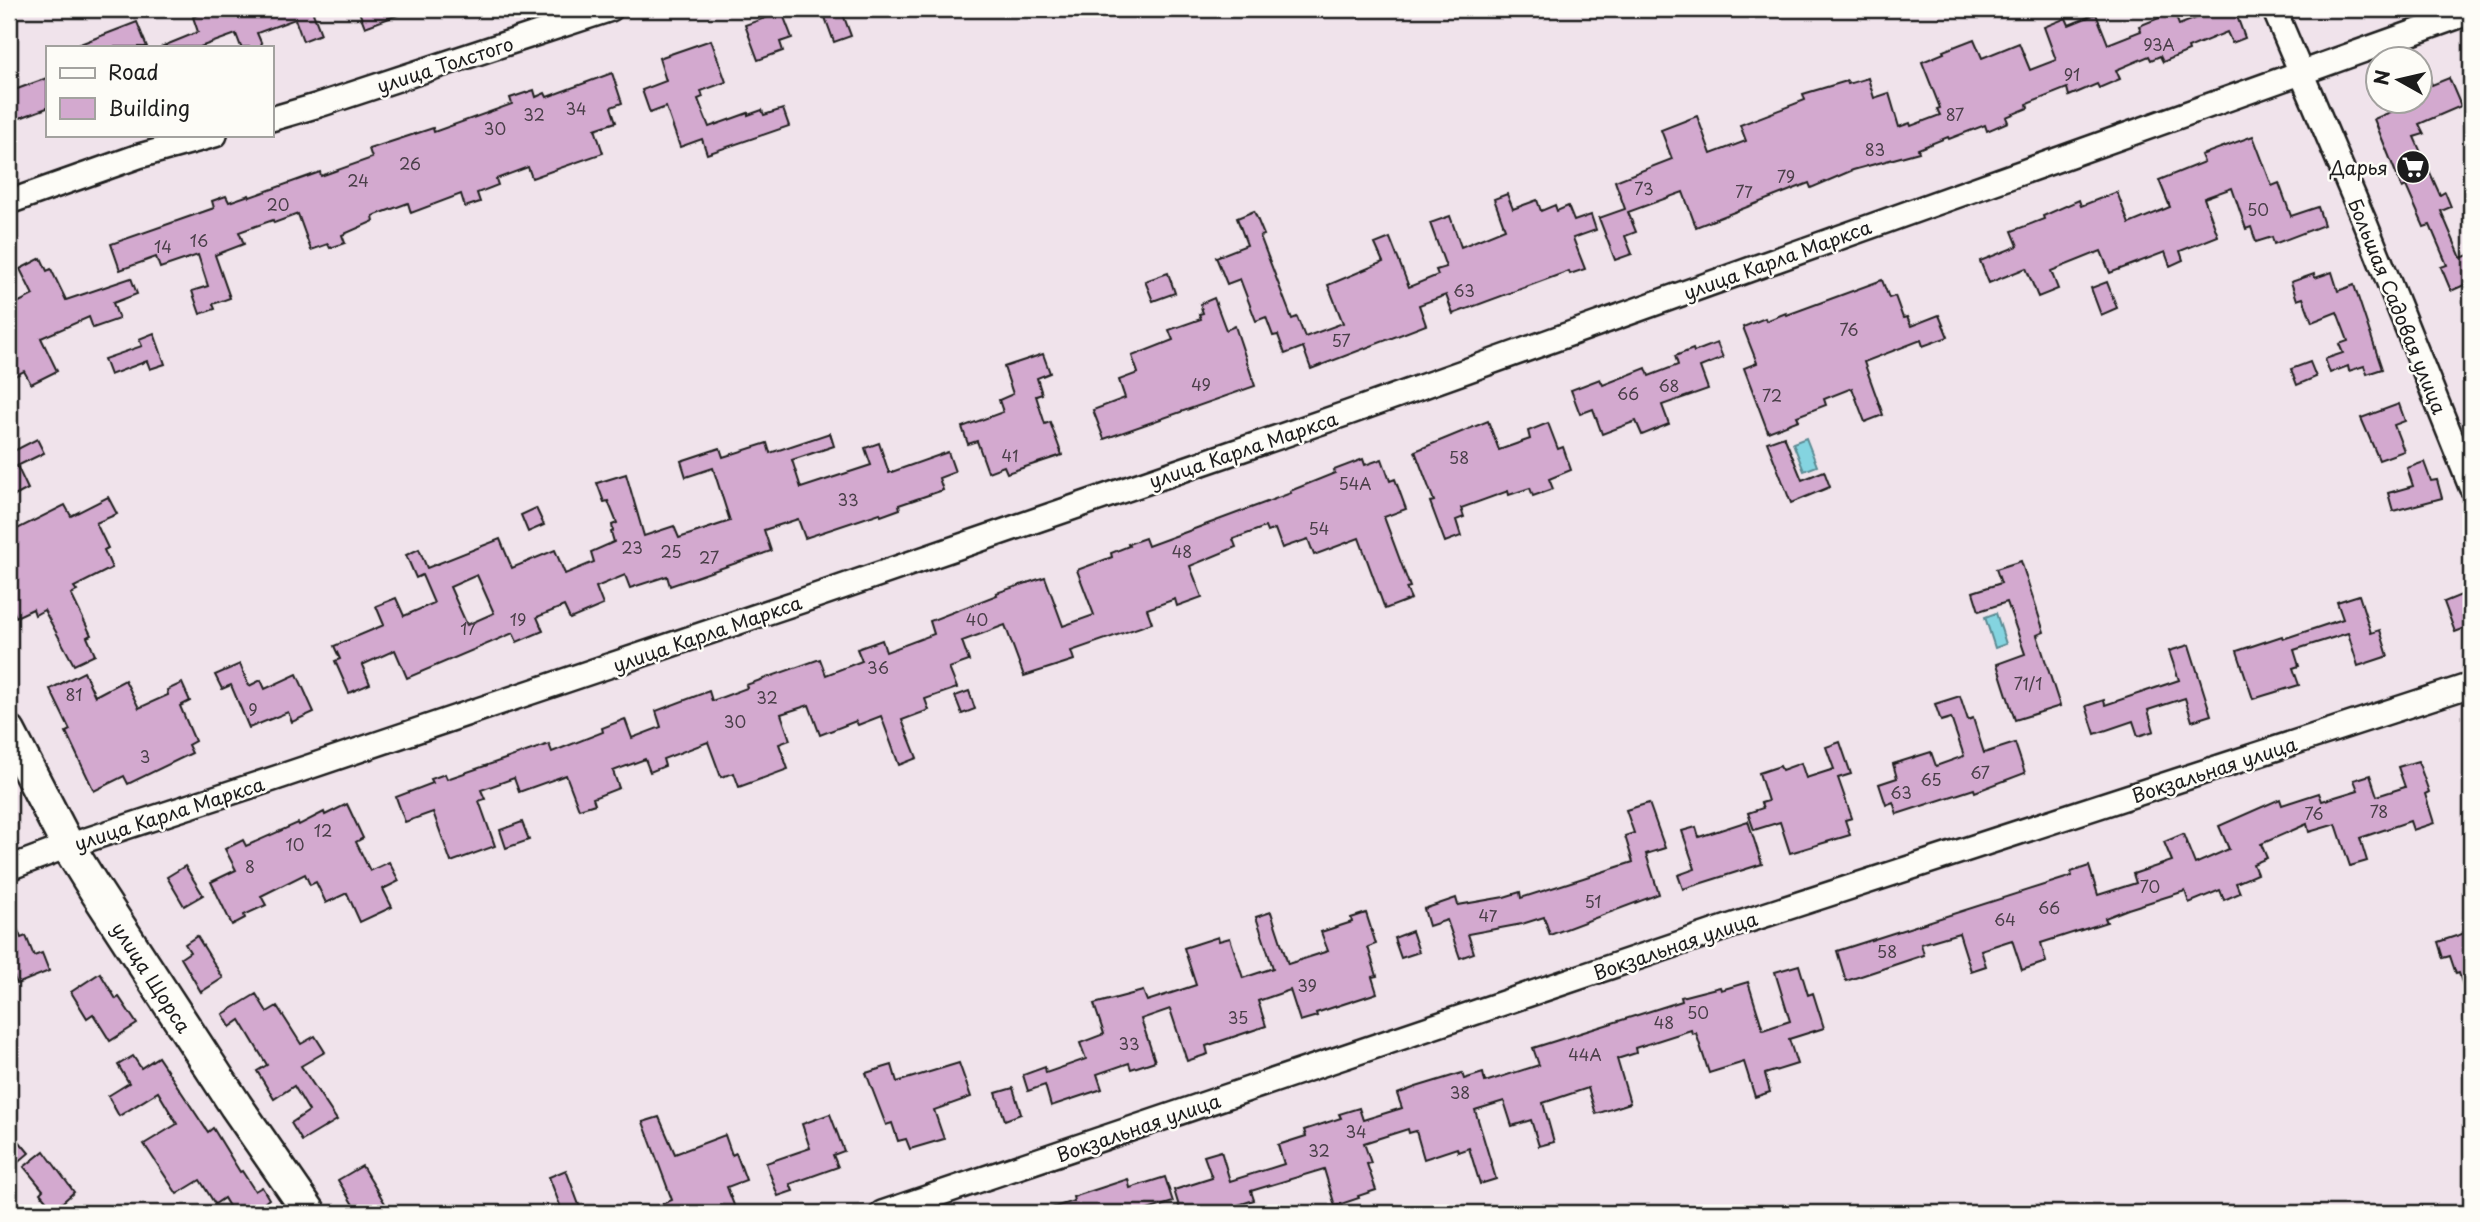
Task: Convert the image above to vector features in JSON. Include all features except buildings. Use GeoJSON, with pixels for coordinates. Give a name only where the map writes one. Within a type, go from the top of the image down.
{"type":"FeatureCollection","features":[{"type":"Feature","properties":{"kind":"main road","name":"улица Щорса"},"geometry":{"type":"LineString","coordinates":[[9,732],[68,846],[229,1095],[310,1213]]}},
{"type":"Feature","properties":{"kind":"street","name":"улица Толстого"},"geometry":{"type":"LineString","coordinates":[[273,118],[319,106],[610,9]]}},
{"type":"Feature","properties":{"kind":"street","name":"Большая Садовая улица"},"geometry":{"type":"LineString","coordinates":[[2274,9],[2370,235],[2471,487]]}},
{"type":"Feature","properties":{"kind":"street","name":"улица Карла Маркса"},"geometry":{"type":"LineString","coordinates":[[9,868],[1322,422],[2471,12]]}},
{"type":"Feature","properties":{"kind":"street"},"geometry":{"type":"LineString","coordinates":[[9,200],[139,156],[211,136]]}},
{"type":"Feature","properties":{"kind":"street","name":"Вокзальная улица"},"geometry":{"type":"LineString","coordinates":[[881,1213],[1714,932],[2471,685]]}},
{"type":"Feature","properties":{"kind":"water"},"geometry":{"type":"Polygon","coordinates":[[[1806,438],[1817,466],[1804,471],[1793,443],[1806,438]]]}},
{"type":"Feature","properties":{"kind":"water"},"geometry":{"type":"Polygon","coordinates":[[[1996,613],[2006,644],[1995,648],[1985,617],[1996,613]]]}},
{"type":"Feature","properties":{"kind":"place","name":"Дарья"},"geometry":{"type":"Point","coordinates":[2413,167]}}]}
